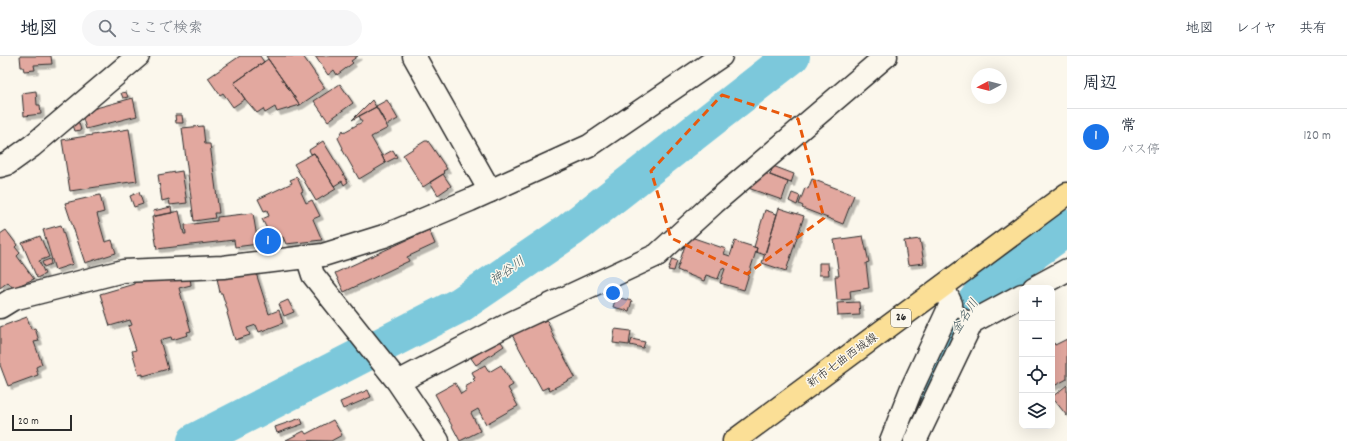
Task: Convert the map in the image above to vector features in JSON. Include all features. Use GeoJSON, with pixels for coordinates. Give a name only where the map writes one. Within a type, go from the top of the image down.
{"type":"FeatureCollection","features":[{"type":"Feature","properties":{"kind":"main road","name":"新市七曲西城線"},"geometry":{"type":"LineString","coordinates":[[734,441],[959,308],[1067,194]]}},
{"type":"Feature","properties":{"kind":"street"},"geometry":{"type":"LineString","coordinates":[[0,166],[7,164],[32,146],[138,56]]}},
{"type":"Feature","properties":{"kind":"street"},"geometry":{"type":"LineString","coordinates":[[414,56],[490,191]]}},
{"type":"Feature","properties":{"kind":"street"},"geometry":{"type":"LineString","coordinates":[[0,307],[13,299],[123,272],[223,267],[323,254],[384,236],[490,191],[589,146],[721,56]]}},
{"type":"Feature","properties":{"kind":"street"},"geometry":{"type":"LineString","coordinates":[[398,382],[509,324],[657,255],[714,203],[886,56]]}},
{"type":"Feature","properties":{"kind":"street"},"geometry":{"type":"LineString","coordinates":[[307,256],[313,275],[398,382],[438,441]]}},
{"type":"Feature","properties":{"kind":"street"},"geometry":{"type":"LineString","coordinates":[[1040,285],[1067,270]]}},
{"type":"Feature","properties":{"kind":"street"},"geometry":{"type":"LineString","coordinates":[[891,441],[911,390],[959,308],[1019,296]]}},
{"type":"Feature","properties":{"kind":"street"},"geometry":{"type":"LineString","coordinates":[[915,441],[956,351],[959,308]]}},
{"type":"Feature","properties":{"kind":"highlighted area"},"geometry":{"type":"Polygon","coordinates":[[[722,95],[798,119],[824,218],[747,274],[671,238],[651,171],[722,95]]]}},
{"type":"Feature","properties":{"kind":"building"},"geometry":{"type":"Polygon","coordinates":[[[20,56],[51,56],[52,64],[34,65],[35,70],[24,71],[23,67],[21,67],[20,56]]]}},
{"type":"Feature","properties":{"kind":"building"},"geometry":{"type":"Polygon","coordinates":[[[240,56],[260,56],[264,62],[234,83],[245,99],[233,107],[223,93],[220,95],[208,78],[240,56]]]}},
{"type":"Feature","properties":{"kind":"building"},"geometry":{"type":"Polygon","coordinates":[[[266,56],[303,56],[325,88],[300,105],[266,56]]]}},
{"type":"Feature","properties":{"kind":"building"},"geometry":{"type":"Polygon","coordinates":[[[315,56],[358,56],[351,61],[353,63],[337,75],[334,70],[328,75],[315,56]]]}},
{"type":"Feature","properties":{"kind":"building"},"geometry":{"type":"Polygon","coordinates":[[[268,59],[300,105],[277,112],[275,107],[265,113],[263,109],[257,113],[245,99],[234,83],[268,59]]]}},
{"type":"Feature","properties":{"kind":"building"},"geometry":{"type":"Polygon","coordinates":[[[340,84],[353,103],[328,121],[314,101],[340,84]]]}},
{"type":"Feature","properties":{"kind":"building"},"geometry":{"type":"Polygon","coordinates":[[[36,91],[37,105],[40,105],[41,114],[24,116],[22,93],[36,91]]]}},
{"type":"Feature","properties":{"kind":"building"},"geometry":{"type":"Polygon","coordinates":[[[126,92],[128,97],[123,98],[121,93],[126,92]]]}},
{"type":"Feature","properties":{"kind":"building"},"geometry":{"type":"Polygon","coordinates":[[[133,98],[137,116],[86,129],[81,112],[133,98]]]}},
{"type":"Feature","properties":{"kind":"building"},"geometry":{"type":"Polygon","coordinates":[[[372,100],[376,107],[352,120],[372,100]]]}},
{"type":"Feature","properties":{"kind":"building"},"geometry":{"type":"Polygon","coordinates":[[[387,100],[398,119],[387,125],[376,106],[387,100]]]}},
{"type":"Feature","properties":{"kind":"building"},"geometry":{"type":"Polygon","coordinates":[[[376,107],[388,128],[371,137],[386,163],[359,179],[342,149],[343,148],[338,138],[343,130],[344,132],[362,122],[359,116],[376,107]]]}},
{"type":"Feature","properties":{"kind":"building"},"geometry":{"type":"Polygon","coordinates":[[[175,115],[182,115],[183,123],[176,123],[175,115]]]}},
{"type":"Feature","properties":{"kind":"building"},"geometry":{"type":"Polygon","coordinates":[[[78,120],[81,130],[75,131],[72,122],[78,120]]]}},
{"type":"Feature","properties":{"kind":"building"},"geometry":{"type":"Polygon","coordinates":[[[203,126],[205,144],[210,144],[219,213],[214,213],[215,218],[194,221],[182,128],[203,126]]]}},
{"type":"Feature","properties":{"kind":"building"},"geometry":{"type":"Polygon","coordinates":[[[129,129],[137,181],[70,191],[62,140],[129,129]]]}},
{"type":"Feature","properties":{"kind":"building"},"geometry":{"type":"Polygon","coordinates":[[[323,141],[348,182],[344,185],[342,181],[334,186],[314,153],[311,154],[309,150],[323,141]]]}},
{"type":"Feature","properties":{"kind":"building"},"geometry":{"type":"Polygon","coordinates":[[[425,141],[428,141],[447,169],[443,171],[445,173],[423,187],[403,155],[425,141]]]}},
{"type":"Feature","properties":{"kind":"building"},"geometry":{"type":"Polygon","coordinates":[[[393,150],[397,157],[385,163],[382,156],[393,150]]]}},
{"type":"Feature","properties":{"kind":"building"},"geometry":{"type":"Polygon","coordinates":[[[314,153],[336,189],[316,201],[294,164],[314,153]]]}},
{"type":"Feature","properties":{"kind":"building"},"geometry":{"type":"Polygon","coordinates":[[[773,166],[794,174],[791,183],[770,175],[773,166]]]}},
{"type":"Feature","properties":{"kind":"building"},"geometry":{"type":"Polygon","coordinates":[[[182,171],[187,203],[170,205],[169,199],[162,201],[158,175],[182,171]]]}},
{"type":"Feature","properties":{"kind":"building"},"geometry":{"type":"Polygon","coordinates":[[[762,172],[788,182],[782,200],[748,188],[762,172]]]}},
{"type":"Feature","properties":{"kind":"building"},"geometry":{"type":"Polygon","coordinates":[[[443,174],[451,186],[438,195],[430,182],[443,174]]]}},
{"type":"Feature","properties":{"kind":"building"},"geometry":{"type":"Polygon","coordinates":[[[297,177],[306,203],[312,200],[320,216],[313,219],[322,240],[286,244],[283,237],[273,241],[262,219],[269,216],[267,210],[264,211],[258,199],[292,183],[290,180],[297,177]]]}},
{"type":"Feature","properties":{"kind":"building"},"geometry":{"type":"Polygon","coordinates":[[[812,179],[854,195],[843,224],[802,208],[803,206],[799,204],[805,188],[808,189],[812,179]]]}},
{"type":"Feature","properties":{"kind":"building"},"geometry":{"type":"Polygon","coordinates":[[[139,192],[143,204],[134,207],[130,196],[139,192]]]}},
{"type":"Feature","properties":{"kind":"building"},"geometry":{"type":"Polygon","coordinates":[[[792,193],[800,196],[797,205],[789,201],[792,193]]]}},
{"type":"Feature","properties":{"kind":"building"},"geometry":{"type":"Polygon","coordinates":[[[100,195],[104,212],[97,214],[105,242],[112,240],[116,253],[85,263],[65,203],[100,195]]]}},
{"type":"Feature","properties":{"kind":"building"},"geometry":{"type":"Polygon","coordinates":[[[171,207],[172,213],[154,216],[153,211],[171,207]]]}},
{"type":"Feature","properties":{"kind":"building"},"geometry":{"type":"Polygon","coordinates":[[[779,208],[804,216],[786,271],[762,263],[779,208]]]}},
{"type":"Feature","properties":{"kind":"building"},"geometry":{"type":"Polygon","coordinates":[[[765,210],[777,214],[765,255],[756,252],[757,248],[754,247],[765,210]]]}},
{"type":"Feature","properties":{"kind":"building"},"geometry":{"type":"Polygon","coordinates":[[[179,211],[184,234],[186,234],[185,225],[217,221],[217,217],[253,213],[258,244],[235,247],[234,240],[157,249],[152,217],[179,211]]]}},
{"type":"Feature","properties":{"kind":"building"},"geometry":{"type":"Polygon","coordinates":[[[61,225],[73,264],[55,270],[43,230],[61,225]]]}},
{"type":"Feature","properties":{"kind":"building"},"geometry":{"type":"Polygon","coordinates":[[[6,230],[17,245],[15,247],[20,253],[17,256],[34,279],[13,288],[8,282],[0,288],[0,234],[6,230]]]}},
{"type":"Feature","properties":{"kind":"building"},"geometry":{"type":"Polygon","coordinates":[[[429,230],[435,244],[407,257],[409,261],[344,292],[335,273],[429,230]]]}},
{"type":"Feature","properties":{"kind":"building"},"geometry":{"type":"Polygon","coordinates":[[[40,236],[49,257],[39,261],[45,274],[37,278],[22,243],[40,236]]]}},
{"type":"Feature","properties":{"kind":"building"},"geometry":{"type":"Polygon","coordinates":[[[688,236],[726,249],[724,254],[730,256],[735,241],[757,248],[744,290],[720,283],[725,269],[722,268],[718,279],[706,275],[704,281],[677,270],[688,236]]]}},
{"type":"Feature","properties":{"kind":"building"},"geometry":{"type":"Polygon","coordinates":[[[863,236],[869,262],[866,263],[869,288],[850,291],[851,299],[837,300],[835,276],[839,276],[834,240],[863,236]]]}},
{"type":"Feature","properties":{"kind":"building"},"geometry":{"type":"Polygon","coordinates":[[[920,239],[924,263],[908,265],[904,241],[920,239]]]}},
{"type":"Feature","properties":{"kind":"building"},"geometry":{"type":"Polygon","coordinates":[[[50,259],[51,264],[44,267],[42,262],[50,259]]]}},
{"type":"Feature","properties":{"kind":"building"},"geometry":{"type":"Polygon","coordinates":[[[672,259],[677,261],[674,271],[668,270],[672,259]]]}},
{"type":"Feature","properties":{"kind":"building"},"geometry":{"type":"Polygon","coordinates":[[[819,263],[828,263],[829,275],[819,275],[819,263]]]}},
{"type":"Feature","properties":{"kind":"building"},"geometry":{"type":"Polygon","coordinates":[[[255,270],[269,314],[279,310],[283,323],[259,332],[256,325],[247,328],[250,335],[235,340],[222,293],[220,293],[216,273],[255,270]]]}},
{"type":"Feature","properties":{"kind":"building"},"geometry":{"type":"Polygon","coordinates":[[[190,277],[191,285],[179,288],[191,331],[187,332],[188,335],[172,340],[171,337],[160,340],[168,369],[143,376],[143,374],[139,375],[132,351],[136,350],[128,326],[132,325],[130,320],[110,326],[100,294],[134,284],[134,282],[190,277]]]}},
{"type":"Feature","properties":{"kind":"building"},"geometry":{"type":"Polygon","coordinates":[[[616,297],[632,301],[629,311],[613,307],[616,297]]]}},
{"type":"Feature","properties":{"kind":"building"},"geometry":{"type":"Polygon","coordinates":[[[288,300],[294,312],[284,316],[279,304],[288,300]]]}},
{"type":"Feature","properties":{"kind":"building"},"geometry":{"type":"Polygon","coordinates":[[[859,302],[860,315],[838,316],[837,303],[859,302]]]}},
{"type":"Feature","properties":{"kind":"building"},"geometry":{"type":"Polygon","coordinates":[[[27,317],[31,329],[35,328],[39,341],[34,342],[42,364],[36,367],[38,375],[8,386],[0,365],[0,327],[27,317]]]}},
{"type":"Feature","properties":{"kind":"building"},"geometry":{"type":"Polygon","coordinates":[[[547,320],[553,336],[575,377],[550,390],[548,387],[542,390],[511,333],[547,320]]]}},
{"type":"Feature","properties":{"kind":"building"},"geometry":{"type":"Polygon","coordinates":[[[615,329],[631,331],[629,345],[613,343],[615,329]]]}},
{"type":"Feature","properties":{"kind":"building"},"geometry":{"type":"Polygon","coordinates":[[[499,339],[504,346],[476,365],[471,358],[499,339]]]}},
{"type":"Feature","properties":{"kind":"building"},"geometry":{"type":"Polygon","coordinates":[[[632,339],[645,342],[643,348],[630,345],[632,339]]]}},
{"type":"Feature","properties":{"kind":"building"},"geometry":{"type":"Polygon","coordinates":[[[1067,339],[1067,379],[1055,385],[1055,357],[1055,345],[1067,339]]]}},
{"type":"Feature","properties":{"kind":"building"},"geometry":{"type":"Polygon","coordinates":[[[485,365],[489,372],[501,365],[513,385],[508,388],[518,406],[486,424],[478,409],[471,413],[480,431],[460,441],[435,394],[455,383],[461,394],[467,390],[465,387],[475,381],[473,379],[475,378],[472,372],[485,365]]]}},
{"type":"Feature","properties":{"kind":"building"},"geometry":{"type":"Polygon","coordinates":[[[1067,385],[1067,416],[1055,401],[1055,395],[1067,385]]]}},
{"type":"Feature","properties":{"kind":"building"},"geometry":{"type":"Polygon","coordinates":[[[368,390],[371,397],[343,409],[340,402],[368,390]]]}},
{"type":"Feature","properties":{"kind":"building"},"geometry":{"type":"Polygon","coordinates":[[[301,418],[303,424],[277,433],[275,427],[301,418]]]}},
{"type":"Feature","properties":{"kind":"building"},"geometry":{"type":"Polygon","coordinates":[[[333,420],[342,435],[331,441],[286,440],[304,431],[306,434],[333,420]]]}},
{"type":"Feature","properties":{"kind":"waterway","name":"神谷川"},"geometry":{"type":"LineString","coordinates":[[195,441],[460,305],[570,230],[792,56]]}},
{"type":"Feature","properties":{"kind":"waterway","name":"金名川"},"geometry":{"type":"LineString","coordinates":[[925,400],[958,326],[986,287],[1067,228]]}},
{"type":"Feature","properties":{"kind":"place","name":"常"},"geometry":{"type":"Point","coordinates":[268,241]}}]}
